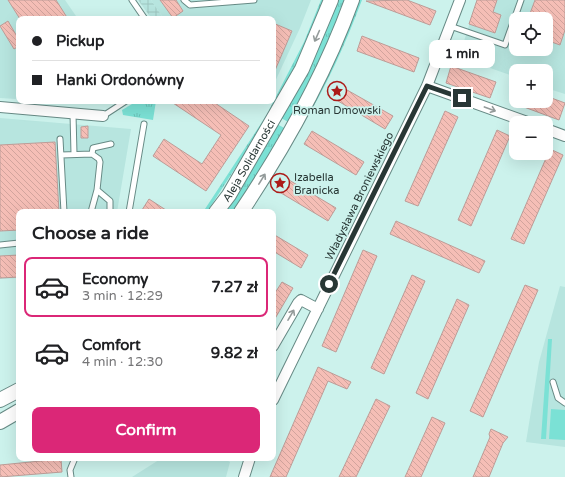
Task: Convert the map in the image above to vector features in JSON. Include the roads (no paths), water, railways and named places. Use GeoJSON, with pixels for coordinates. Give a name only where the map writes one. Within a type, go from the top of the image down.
{"type":"FeatureCollection","features":[{"type":"Feature","properties":{"kind":"main road","name":"Aleja Solidarności"},"geometry":{"type":"LineString","coordinates":[[218,209],[236,182],[302,69],[331,0]]}},
{"type":"Feature","properties":{"kind":"main road","name":"Aleja Solidarności"},"geometry":{"type":"LineString","coordinates":[[243,209],[270,168],[313,90],[342,27],[352,0]]}},
{"type":"Feature","properties":{"kind":"main road"},"geometry":{"type":"LineString","coordinates":[[0,400],[16,392]]}},
{"type":"Feature","properties":{"kind":"main road"},"geometry":{"type":"LineString","coordinates":[[0,422],[16,414]]}},
{"type":"Feature","properties":{"kind":"street","name":"Władysława Broniewskiego"},"geometry":{"type":"LineString","coordinates":[[276,394],[427,86],[460,0]]}},
{"type":"Feature","properties":{"kind":"street"},"geometry":{"type":"LineString","coordinates":[[427,86],[511,116]]}},
{"type":"Feature","properties":{"kind":"street"},"geometry":{"type":"LineString","coordinates":[[0,107],[20,105],[74,114],[103,116]]}},
{"type":"Feature","properties":{"kind":"street"},"geometry":{"type":"LineString","coordinates":[[553,132],[565,136]]}},
{"type":"Feature","properties":{"kind":"street"},"geometry":{"type":"LineString","coordinates":[[276,341],[301,300],[318,309]]}},
{"type":"Feature","properties":{"kind":"street"},"geometry":{"type":"LineString","coordinates":[[244,477],[249,461]]}},
{"type":"Feature","properties":{"kind":"lane"},"geometry":{"type":"LineString","coordinates":[[132,0],[143,16]]}},
{"type":"Feature","properties":{"kind":"lane"},"geometry":{"type":"LineString","coordinates":[[184,0],[190,5],[254,0]]}},
{"type":"Feature","properties":{"kind":"lane"},"geometry":{"type":"LineString","coordinates":[[450,26],[505,45],[521,0]]}},
{"type":"Feature","properties":{"kind":"lane"},"geometry":{"type":"LineString","coordinates":[[103,116],[121,104]]}},
{"type":"Feature","properties":{"kind":"lane"},"geometry":{"type":"LineString","coordinates":[[74,114],[74,154]]}},
{"type":"Feature","properties":{"kind":"lane"},"geometry":{"type":"LineString","coordinates":[[130,209],[144,124]]}},
{"type":"Feature","properties":{"kind":"lane"},"geometry":{"type":"LineString","coordinates":[[60,139],[64,209]]}},
{"type":"Feature","properties":{"kind":"lane"},"geometry":{"type":"LineString","coordinates":[[92,154],[93,148],[111,144]]}},
{"type":"Feature","properties":{"kind":"lane"},"geometry":{"type":"LineString","coordinates":[[61,155],[92,154],[99,159],[97,190],[93,209]]}},
{"type":"Feature","properties":{"kind":"lane"},"geometry":{"type":"LineString","coordinates":[[97,190],[110,201],[110,209]]}},
{"type":"Feature","properties":{"kind":"lane"},"geometry":{"type":"LineString","coordinates":[[0,245],[16,243]]}},
{"type":"Feature","properties":{"kind":"lane"},"geometry":{"type":"LineString","coordinates":[[553,382],[558,398],[565,403]]}},
{"type":"Feature","properties":{"kind":"lane"},"geometry":{"type":"LineString","coordinates":[[71,477],[70,470],[74,461]]}},
{"type":"Feature","properties":{"kind":"place","name":"Roman Dmowski"},"geometry":{"type":"Point","coordinates":[337,91]}},
{"type":"Feature","properties":{"kind":"place","name":"Izabella Branicka"},"geometry":{"type":"Point","coordinates":[280,183]}}]}
